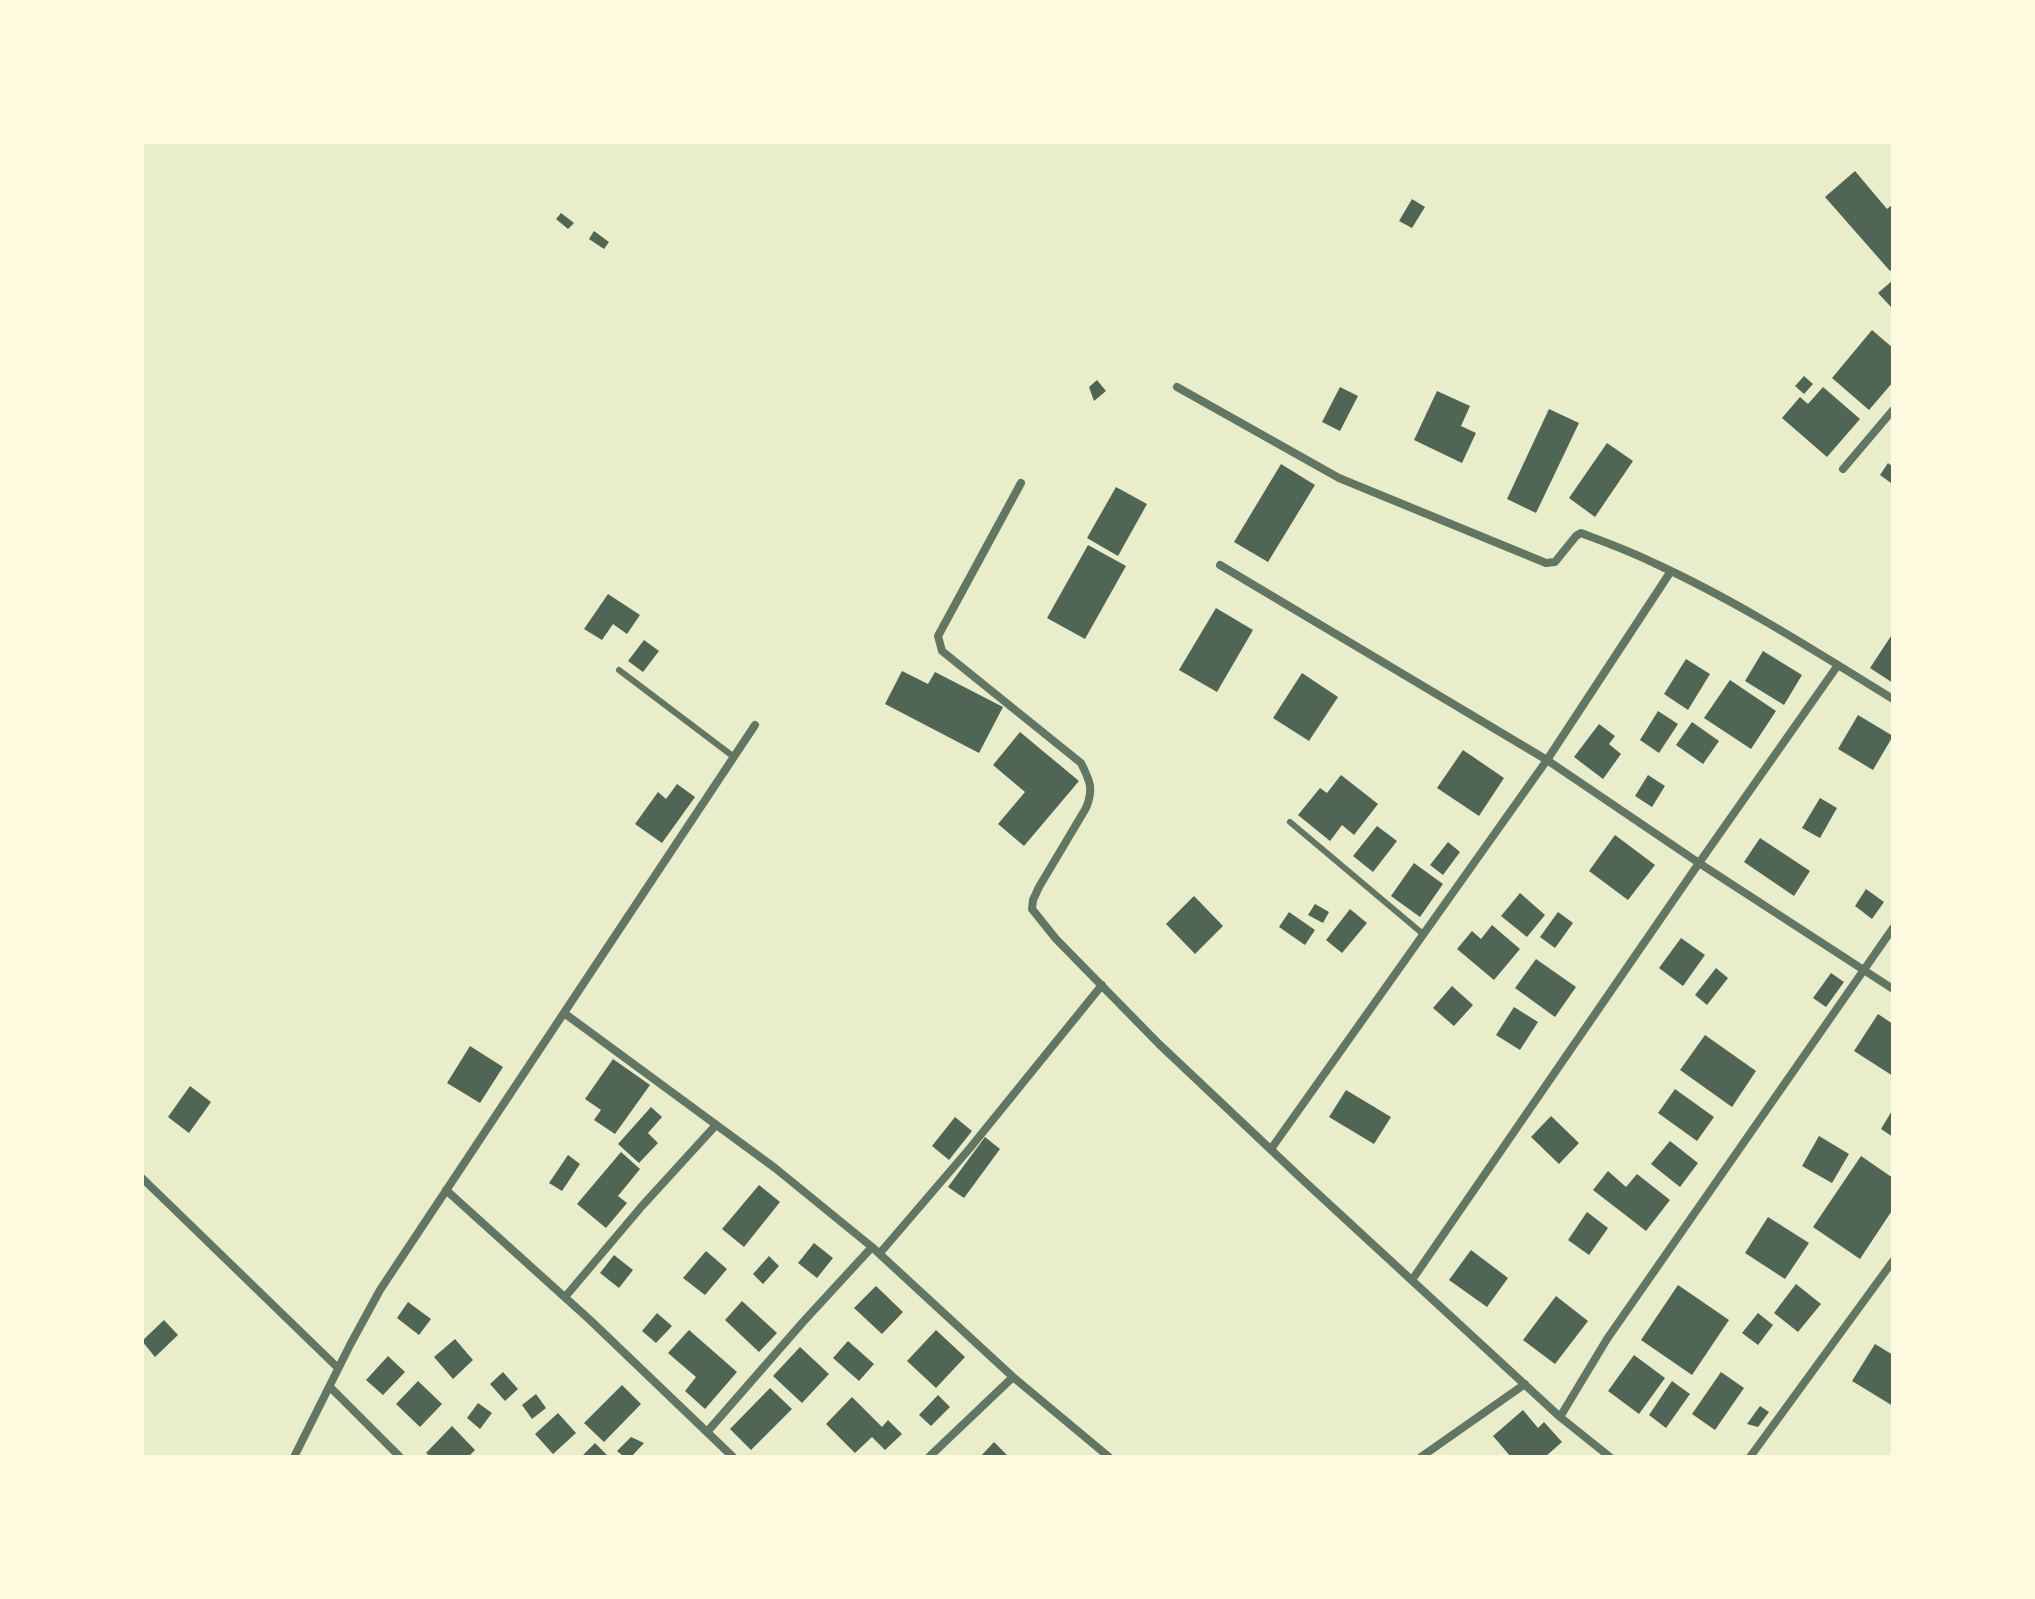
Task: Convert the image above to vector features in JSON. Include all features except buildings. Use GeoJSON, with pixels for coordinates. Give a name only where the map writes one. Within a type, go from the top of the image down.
{"type":"FeatureCollection","features":[{"type":"Feature","properties":{"kind":"street"},"geometry":{"type":"LineString","coordinates":[[1177,387],[1339,478],[1546,563],[1555,562],[1581,533],[1671,571],[1751,613],[1893,699]]}},
{"type":"Feature","properties":{"kind":"street"},"geometry":{"type":"LineString","coordinates":[[1843,469],[1893,410]]}},
{"type":"Feature","properties":{"kind":"street"},"geometry":{"type":"LineString","coordinates":[[1021,483],[938,636],[942,651],[1081,763],[1090,783],[1091,796],[1086,808],[1039,887],[1032,909],[1056,939],[1159,1044],[1560,1417],[1610,1457]]}},
{"type":"Feature","properties":{"kind":"street"},"geometry":{"type":"LineString","coordinates":[[1220,565],[1547,760],[1893,989]]}},
{"type":"Feature","properties":{"kind":"street"},"geometry":{"type":"LineString","coordinates":[[1271,1149],[1547,760],[1671,571]]}},
{"type":"Feature","properties":{"kind":"street"},"geometry":{"type":"LineString","coordinates":[[1412,1280],[1838,665]]}},
{"type":"Feature","properties":{"kind":"street"},"geometry":{"type":"LineString","coordinates":[[294,1457],[380,1290],[755,725]]}},
{"type":"Feature","properties":{"kind":"street"},"geometry":{"type":"LineString","coordinates":[[1560,1417],[1607,1339],[1893,928]]}},
{"type":"Feature","properties":{"kind":"street"},"geometry":{"type":"LineString","coordinates":[[880,1253],[1102,985]]}},
{"type":"Feature","properties":{"kind":"street"},"geometry":{"type":"LineString","coordinates":[[564,1013],[775,1168],[880,1253],[1013,1377],[1109,1457]]}},
{"type":"Feature","properties":{"kind":"street"},"geometry":{"type":"LineString","coordinates":[[565,1297],[716,1125]]}},
{"type":"Feature","properties":{"kind":"street"},"geometry":{"type":"LineString","coordinates":[[142,1178],[338,1368]]}},
{"type":"Feature","properties":{"kind":"street"},"geometry":{"type":"LineString","coordinates":[[446,1190],[565,1297],[733,1457]]}},
{"type":"Feature","properties":{"kind":"street"},"geometry":{"type":"LineString","coordinates":[[707,1432],[872,1247]]}},
{"type":"Feature","properties":{"kind":"street"},"geometry":{"type":"LineString","coordinates":[[1750,1457],[1893,1261]]}},
{"type":"Feature","properties":{"kind":"street"},"geometry":{"type":"LineString","coordinates":[[929,1457],[1013,1377]]}},
{"type":"Feature","properties":{"kind":"street"},"geometry":{"type":"LineString","coordinates":[[1421,1457],[1525,1384]]}},
{"type":"Feature","properties":{"kind":"street"},"geometry":{"type":"LineString","coordinates":[[330,1387],[400,1457]]}},
{"type":"Feature","properties":{"kind":"lane"},"geometry":{"type":"LineString","coordinates":[[619,670],[734,757]]}},
{"type":"Feature","properties":{"kind":"lane"},"geometry":{"type":"LineString","coordinates":[[1290,822],[1423,934]]}}]}
